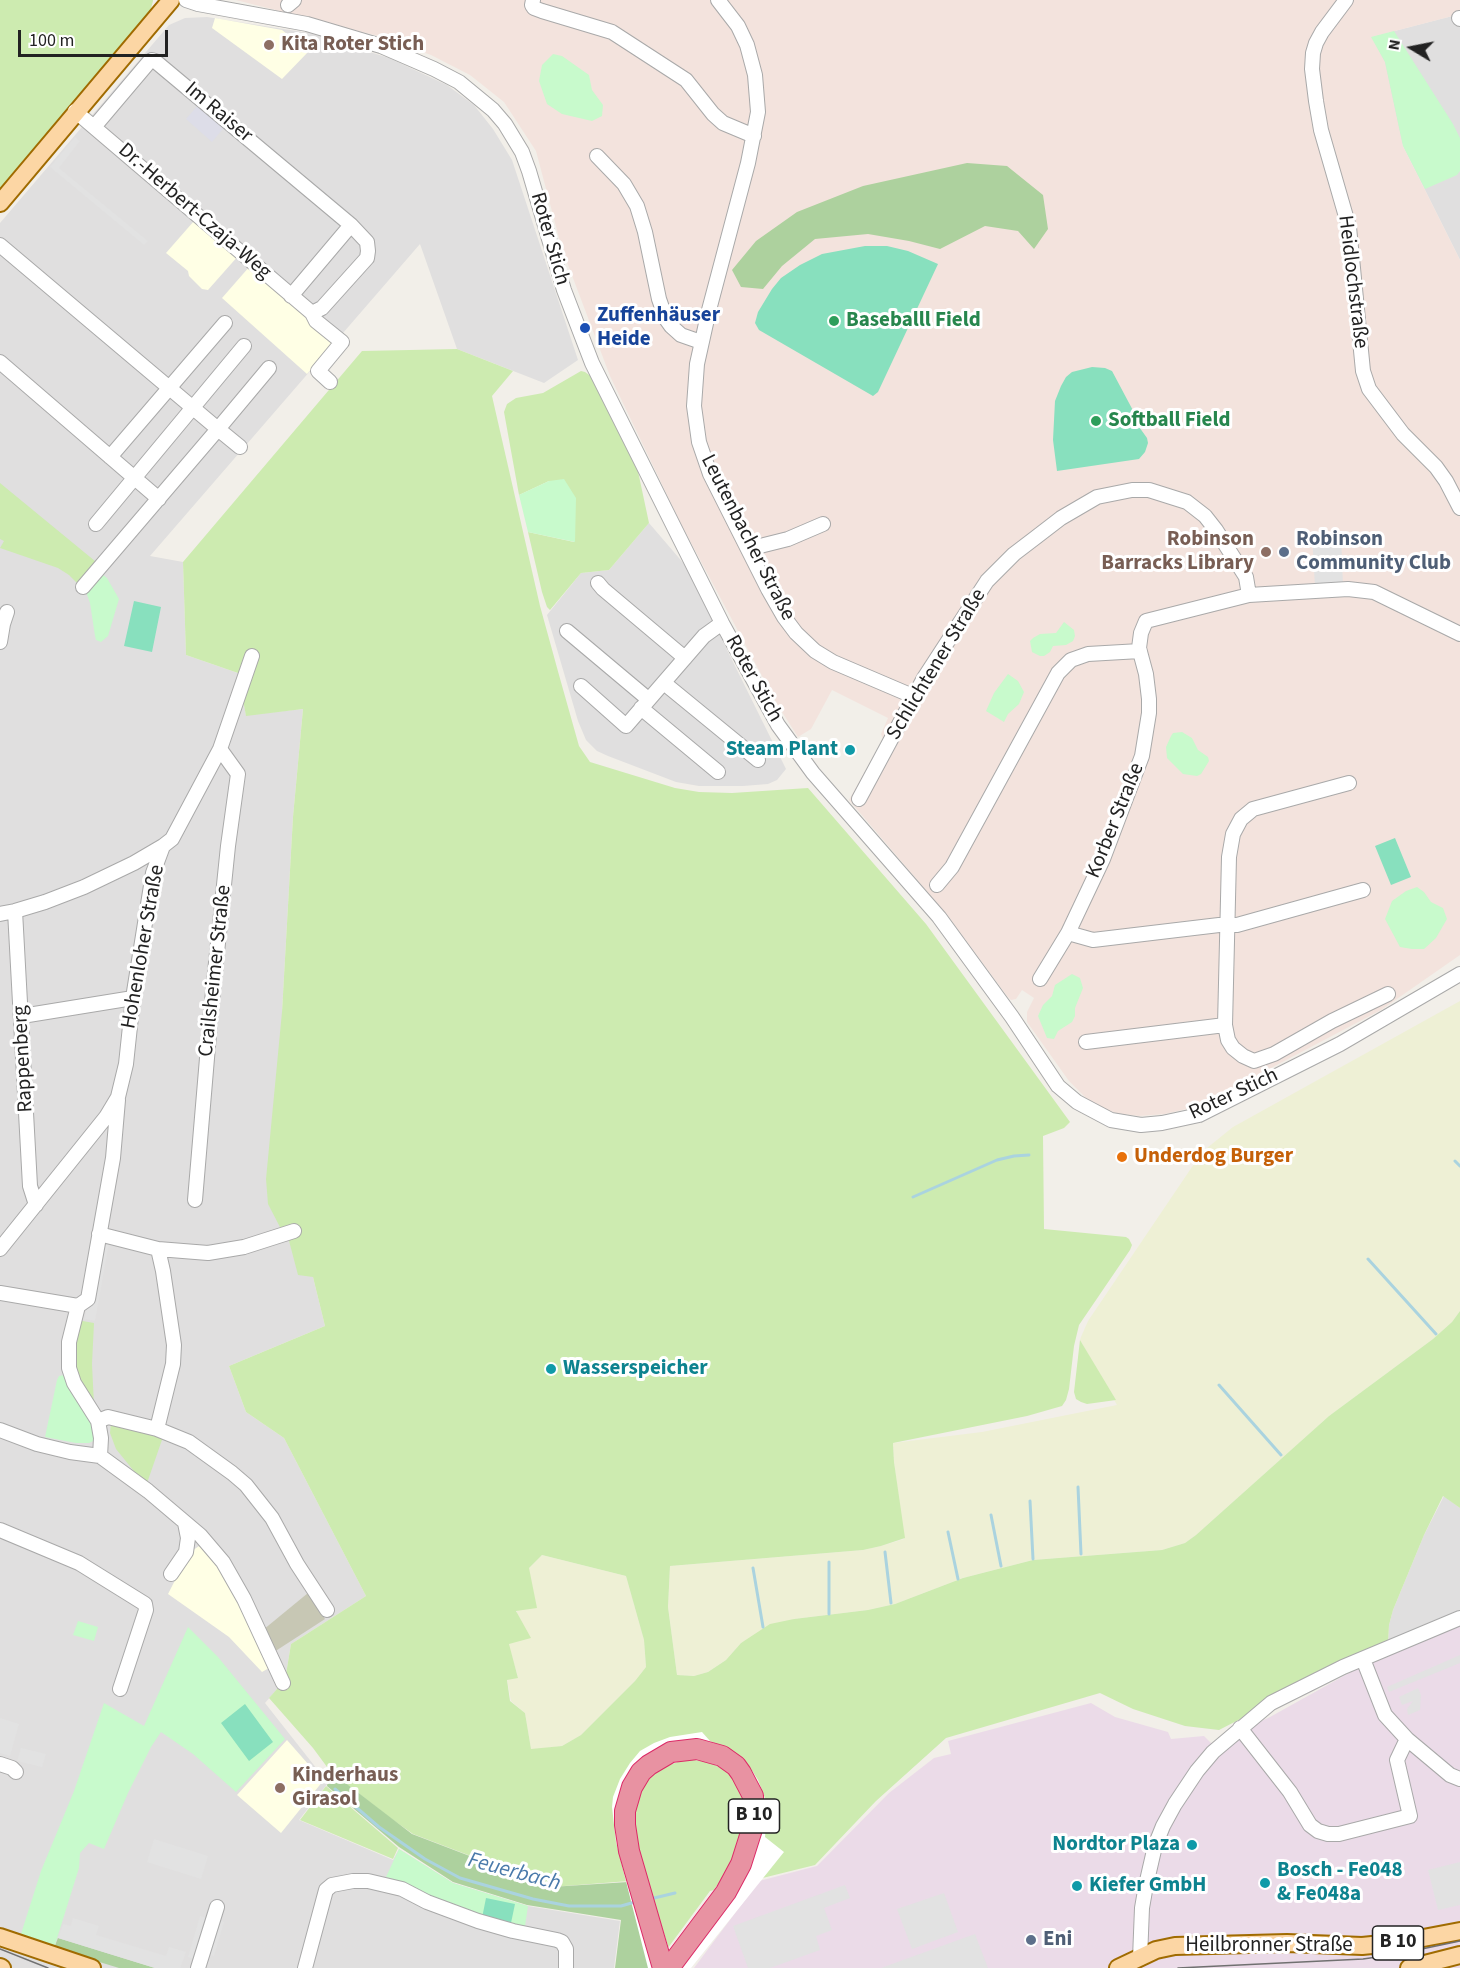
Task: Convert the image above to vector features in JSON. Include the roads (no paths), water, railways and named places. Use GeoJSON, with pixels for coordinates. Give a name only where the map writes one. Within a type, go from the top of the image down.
{"type":"FeatureCollection","features":[{"type":"Feature","properties":{"kind":"highway","name":"B 10"},"geometry":{"type":"LineString","coordinates":[[663,1968],[628,1851],[625,1811],[632,1787],[641,1772],[649,1765],[671,1752],[697,1749],[722,1756],[736,1766],[753,1796],[754,1823],[747,1849],[729,1886],[669,1968]]}},
{"type":"Feature","properties":{"kind":"main road"},"geometry":{"type":"LineString","coordinates":[[0,203],[75,111],[171,0]]}},
{"type":"Feature","properties":{"kind":"main road","name":"Heilbronner Straße"},"geometry":{"type":"LineString","coordinates":[[1118,1968],[1141,1963],[1156,1950],[1175,1946],[1287,1943],[1362,1946],[1402,1942],[1460,1931]]}},
{"type":"Feature","properties":{"kind":"main road"},"geometry":{"type":"LineString","coordinates":[[0,1937],[92,1968]]}},
{"type":"Feature","properties":{"kind":"main road","name":"B 10"},"geometry":{"type":"LineString","coordinates":[[1409,1968],[1460,1956]]}},
{"type":"Feature","properties":{"kind":"street","name":"Roter Stich"},"geometry":{"type":"LineString","coordinates":[[186,0],[307,24],[381,46],[459,82],[493,110],[505,124],[526,162],[564,290],[592,363],[722,623],[778,724],[804,762],[939,917],[1058,1086],[1077,1102],[1112,1120],[1141,1125],[1199,1115],[1340,1044],[1460,974]]}},
{"type":"Feature","properties":{"kind":"street"},"geometry":{"type":"LineString","coordinates":[[532,0],[532,5],[542,11],[612,32],[686,80],[723,123],[754,136]]}},
{"type":"Feature","properties":{"kind":"street","name":"Leutenbacher Straße"},"geometry":{"type":"LineString","coordinates":[[718,0],[738,26],[753,61],[758,112],[754,136],[701,342],[694,393],[699,442],[710,474],[748,549],[784,616],[804,641],[833,662],[915,697]]}},
{"type":"Feature","properties":{"kind":"street","name":"Heidlochstraße"},"geometry":{"type":"LineString","coordinates":[[1346,0],[1316,43],[1313,53],[1313,79],[1321,130],[1348,227],[1363,371],[1369,389],[1402,434],[1436,467],[1460,508]]}},
{"type":"Feature","properties":{"kind":"street","name":"Im Raiser"},"geometry":{"type":"LineString","coordinates":[[94,127],[149,62],[155,61],[351,225],[367,242],[367,258],[322,308],[312,313]]}},
{"type":"Feature","properties":{"kind":"street","name":"Dr.-Herbert-Czaja-Weg"},"geometry":{"type":"LineString","coordinates":[[75,111],[312,313],[316,321],[342,342],[318,371],[330,382]]}},
{"type":"Feature","properties":{"kind":"street"},"geometry":{"type":"LineString","coordinates":[[597,156],[624,184],[637,207],[666,320],[681,335],[701,342]]}},
{"type":"Feature","properties":{"kind":"street"},"geometry":{"type":"LineString","coordinates":[[291,296],[351,225]]}},
{"type":"Feature","properties":{"kind":"street"},"geometry":{"type":"LineString","coordinates":[[0,245],[169,390],[240,447]]}},
{"type":"Feature","properties":{"kind":"street"},"geometry":{"type":"LineString","coordinates":[[110,458],[225,323]]}},
{"type":"Feature","properties":{"kind":"street"},"geometry":{"type":"LineString","coordinates":[[96,524],[244,346]]}},
{"type":"Feature","properties":{"kind":"street"},"geometry":{"type":"LineString","coordinates":[[0,362],[159,499]]}},
{"type":"Feature","properties":{"kind":"street"},"geometry":{"type":"LineString","coordinates":[[83,587],[269,368]]}},
{"type":"Feature","properties":{"kind":"street","name":"Schlichtener Straße"},"geometry":{"type":"LineString","coordinates":[[859,799],[924,678],[987,580],[1014,554],[1061,518],[1097,497],[1132,490],[1149,490],[1187,502],[1205,516],[1216,530],[1246,577],[1249,595]]}},
{"type":"Feature","properties":{"kind":"street"},"geometry":{"type":"LineString","coordinates":[[748,549],[788,539],[823,524]]}},
{"type":"Feature","properties":{"kind":"street"},"geometry":{"type":"LineString","coordinates":[[598,583],[685,657]]}},
{"type":"Feature","properties":{"kind":"street","name":"Korber Straße"},"geometry":{"type":"LineString","coordinates":[[1040,979],[1068,933],[1103,859],[1142,756],[1149,699],[1140,651],[1141,633],[1146,621],[1249,595],[1348,589],[1374,592],[1459,632]]}},
{"type":"Feature","properties":{"kind":"street"},"geometry":{"type":"LineString","coordinates":[[0,642],[7,612]]}},
{"type":"Feature","properties":{"kind":"street"},"geometry":{"type":"LineString","coordinates":[[580,686],[626,726],[704,636],[722,623]]}},
{"type":"Feature","properties":{"kind":"street"},"geometry":{"type":"LineString","coordinates":[[567,631],[718,772]]}},
{"type":"Feature","properties":{"kind":"street"},"geometry":{"type":"LineString","coordinates":[[937,885],[952,867],[1058,673],[1071,660],[1088,654],[1140,651]]}},
{"type":"Feature","properties":{"kind":"street","name":"Hohenloher Straße"},"geometry":{"type":"LineString","coordinates":[[0,1249],[106,1117],[118,1097],[126,1064],[133,998],[153,873],[163,846],[172,839],[220,749],[252,656]]}},
{"type":"Feature","properties":{"kind":"street"},"geometry":{"type":"LineString","coordinates":[[664,683],[758,760]]}},
{"type":"Feature","properties":{"kind":"street","name":"Crailsheimer Straße"},"geometry":{"type":"LineString","coordinates":[[195,1200],[211,1011],[238,774],[220,749]]}},
{"type":"Feature","properties":{"kind":"street"},"geometry":{"type":"LineString","coordinates":[[1349,783],[1253,809],[1241,819],[1233,834],[1229,857],[1225,1025],[1228,1040],[1233,1048],[1254,1061],[1274,1054],[1332,1021],[1388,994]]}},
{"type":"Feature","properties":{"kind":"street"},"geometry":{"type":"LineString","coordinates":[[0,912],[15,911],[84,887],[163,846]]}},
{"type":"Feature","properties":{"kind":"street"},"geometry":{"type":"LineString","coordinates":[[1068,933],[1093,940],[1228,925],[1255,921],[1363,890]]}},
{"type":"Feature","properties":{"kind":"street","name":"Rappenberg"},"geometry":{"type":"LineString","coordinates":[[15,911],[30,1186],[36,1206]]}},
{"type":"Feature","properties":{"kind":"street"},"geometry":{"type":"LineString","coordinates":[[22,1016],[133,998]]}},
{"type":"Feature","properties":{"kind":"street"},"geometry":{"type":"LineString","coordinates":[[1086,1042],[1225,1025]]}},
{"type":"Feature","properties":{"kind":"street"},"geometry":{"type":"LineString","coordinates":[[100,1456],[101,1438],[98,1421],[81,1397],[69,1368],[69,1342],[78,1306],[88,1299],[118,1115],[118,1097]]}},
{"type":"Feature","properties":{"kind":"street"},"geometry":{"type":"LineString","coordinates":[[87,1140],[101,1140],[113,1148]]}},
{"type":"Feature","properties":{"kind":"street"},"geometry":{"type":"LineString","coordinates":[[99,1233],[158,1249],[223,1252],[294,1231]]}},
{"type":"Feature","properties":{"kind":"street"},"geometry":{"type":"LineString","coordinates":[[157,1429],[173,1364],[174,1345],[158,1249]]}},
{"type":"Feature","properties":{"kind":"street"},"geometry":{"type":"LineString","coordinates":[[0,1293],[78,1306]]}},
{"type":"Feature","properties":{"kind":"street"},"geometry":{"type":"LineString","coordinates":[[98,1421],[108,1417],[157,1429],[189,1443],[232,1473],[246,1485],[272,1518],[297,1564],[327,1610]]}},
{"type":"Feature","properties":{"kind":"street"},"geometry":{"type":"LineString","coordinates":[[0,1430],[25,1440],[70,1452],[100,1456],[148,1491],[200,1535],[223,1562],[244,1599],[283,1683]]}},
{"type":"Feature","properties":{"kind":"street"},"geometry":{"type":"LineString","coordinates":[[171,1574],[186,1552],[188,1538],[185,1523]]}},
{"type":"Feature","properties":{"kind":"street"},"geometry":{"type":"LineString","coordinates":[[0,1530],[80,1563],[146,1604],[120,1689]]}},
{"type":"Feature","properties":{"kind":"street"},"geometry":{"type":"LineString","coordinates":[[1141,1963],[1142,1908],[1146,1885],[1163,1826],[1174,1804],[1213,1752],[1271,1702],[1316,1679],[1460,1618]]}},
{"type":"Feature","properties":{"kind":"street"},"geometry":{"type":"LineString","coordinates":[[1363,1659],[1370,1682],[1385,1715],[1407,1739],[1450,1775],[1460,1779]]}},
{"type":"Feature","properties":{"kind":"street"},"geometry":{"type":"LineString","coordinates":[[1240,1728],[1290,1792],[1310,1825],[1328,1834],[1339,1834],[1410,1816],[1397,1761],[1407,1739]]}},
{"type":"Feature","properties":{"kind":"street"},"geometry":{"type":"LineString","coordinates":[[0,1764],[16,1772]]}},
{"type":"Feature","properties":{"kind":"street"},"geometry":{"type":"LineString","coordinates":[[305,1968],[326,1890],[332,1886],[353,1881],[368,1881],[402,1888],[427,1902],[478,1921],[557,1940],[564,1945],[568,1957],[566,1968]]}},
{"type":"Feature","properties":{"kind":"street"},"geometry":{"type":"LineString","coordinates":[[198,1968],[217,1907]]}},
{"type":"Feature","properties":{"kind":"waterway"},"geometry":{"type":"LineString","coordinates":[[913,1197],[997,1160],[1029,1155]]}},
{"type":"Feature","properties":{"kind":"waterway"},"geometry":{"type":"LineString","coordinates":[[1455,1161],[1460,1166]]}},
{"type":"Feature","properties":{"kind":"waterway"},"geometry":{"type":"LineString","coordinates":[[1368,1259],[1436,1334]]}},
{"type":"Feature","properties":{"kind":"waterway"},"geometry":{"type":"LineString","coordinates":[[1219,1385],[1281,1455]]}},
{"type":"Feature","properties":{"kind":"waterway"},"geometry":{"type":"LineString","coordinates":[[1078,1487],[1081,1554]]}},
{"type":"Feature","properties":{"kind":"waterway"},"geometry":{"type":"LineString","coordinates":[[1030,1501],[1033,1559]]}},
{"type":"Feature","properties":{"kind":"waterway"},"geometry":{"type":"LineString","coordinates":[[991,1515],[1001,1566]]}},
{"type":"Feature","properties":{"kind":"waterway"},"geometry":{"type":"LineString","coordinates":[[948,1532],[958,1579]]}},
{"type":"Feature","properties":{"kind":"waterway"},"geometry":{"type":"LineString","coordinates":[[885,1552],[891,1603]]}},
{"type":"Feature","properties":{"kind":"waterway"},"geometry":{"type":"LineString","coordinates":[[829,1562],[829,1614]]}},
{"type":"Feature","properties":{"kind":"waterway"},"geometry":{"type":"LineString","coordinates":[[753,1568],[763,1627]]}},
{"type":"Feature","properties":{"kind":"waterway","name":"Feuerbach"},"geometry":{"type":"LineString","coordinates":[[335,1789],[379,1827],[425,1859],[460,1878],[533,1899],[569,1906],[621,1906],[635,1902]]}},
{"type":"Feature","properties":{"kind":"waterway","name":"Feuerbach"},"geometry":{"type":"LineString","coordinates":[[650,1899],[675,1893]]}},
{"type":"Feature","properties":{"kind":"tram line"},"geometry":{"type":"LineString","coordinates":[[1178,1968],[1363,1959],[1460,1941]]}},
{"type":"Feature","properties":{"kind":"tram line"},"geometry":{"type":"LineString","coordinates":[[0,1949],[48,1968]]}},
{"type":"Feature","properties":{"kind":"place","name":"Kita Roter Stich"},"geometry":{"type":"Point","coordinates":[269,45]}},
{"type":"Feature","properties":{"kind":"place","name":"Baseballl Field"},"geometry":{"type":"Point","coordinates":[834,321]}},
{"type":"Feature","properties":{"kind":"place","name":"Zuffenhäuser Heide"},"geometry":{"type":"Point","coordinates":[585,328]}},
{"type":"Feature","properties":{"kind":"place","name":"Softball Field"},"geometry":{"type":"Point","coordinates":[1096,421]}},
{"type":"Feature","properties":{"kind":"place","name":"Robinson Barracks Library"},"geometry":{"type":"Point","coordinates":[1266,552]}},
{"type":"Feature","properties":{"kind":"place","name":"Robinson Community Club"},"geometry":{"type":"Point","coordinates":[1284,552]}},
{"type":"Feature","properties":{"kind":"place","name":"Steam Plant"},"geometry":{"type":"Point","coordinates":[850,750]}},
{"type":"Feature","properties":{"kind":"place","name":"Underdog Burger"},"geometry":{"type":"Point","coordinates":[1122,1157]}},
{"type":"Feature","properties":{"kind":"place","name":"Wasserspeicher"},"geometry":{"type":"Point","coordinates":[551,1369]}},
{"type":"Feature","properties":{"kind":"place","name":"Kinderhaus Girasol"},"geometry":{"type":"Point","coordinates":[280,1788]}},
{"type":"Feature","properties":{"kind":"place","name":"Nordtor Plaza"},"geometry":{"type":"Point","coordinates":[1192,1845]}},
{"type":"Feature","properties":{"kind":"place","name":"Bosch - Fe048 & Fe048a"},"geometry":{"type":"Point","coordinates":[1265,1883]}},
{"type":"Feature","properties":{"kind":"place","name":"Kiefer GmbH"},"geometry":{"type":"Point","coordinates":[1077,1886]}},
{"type":"Feature","properties":{"kind":"place","name":"Eni"},"geometry":{"type":"Point","coordinates":[1031,1940]}}]}
